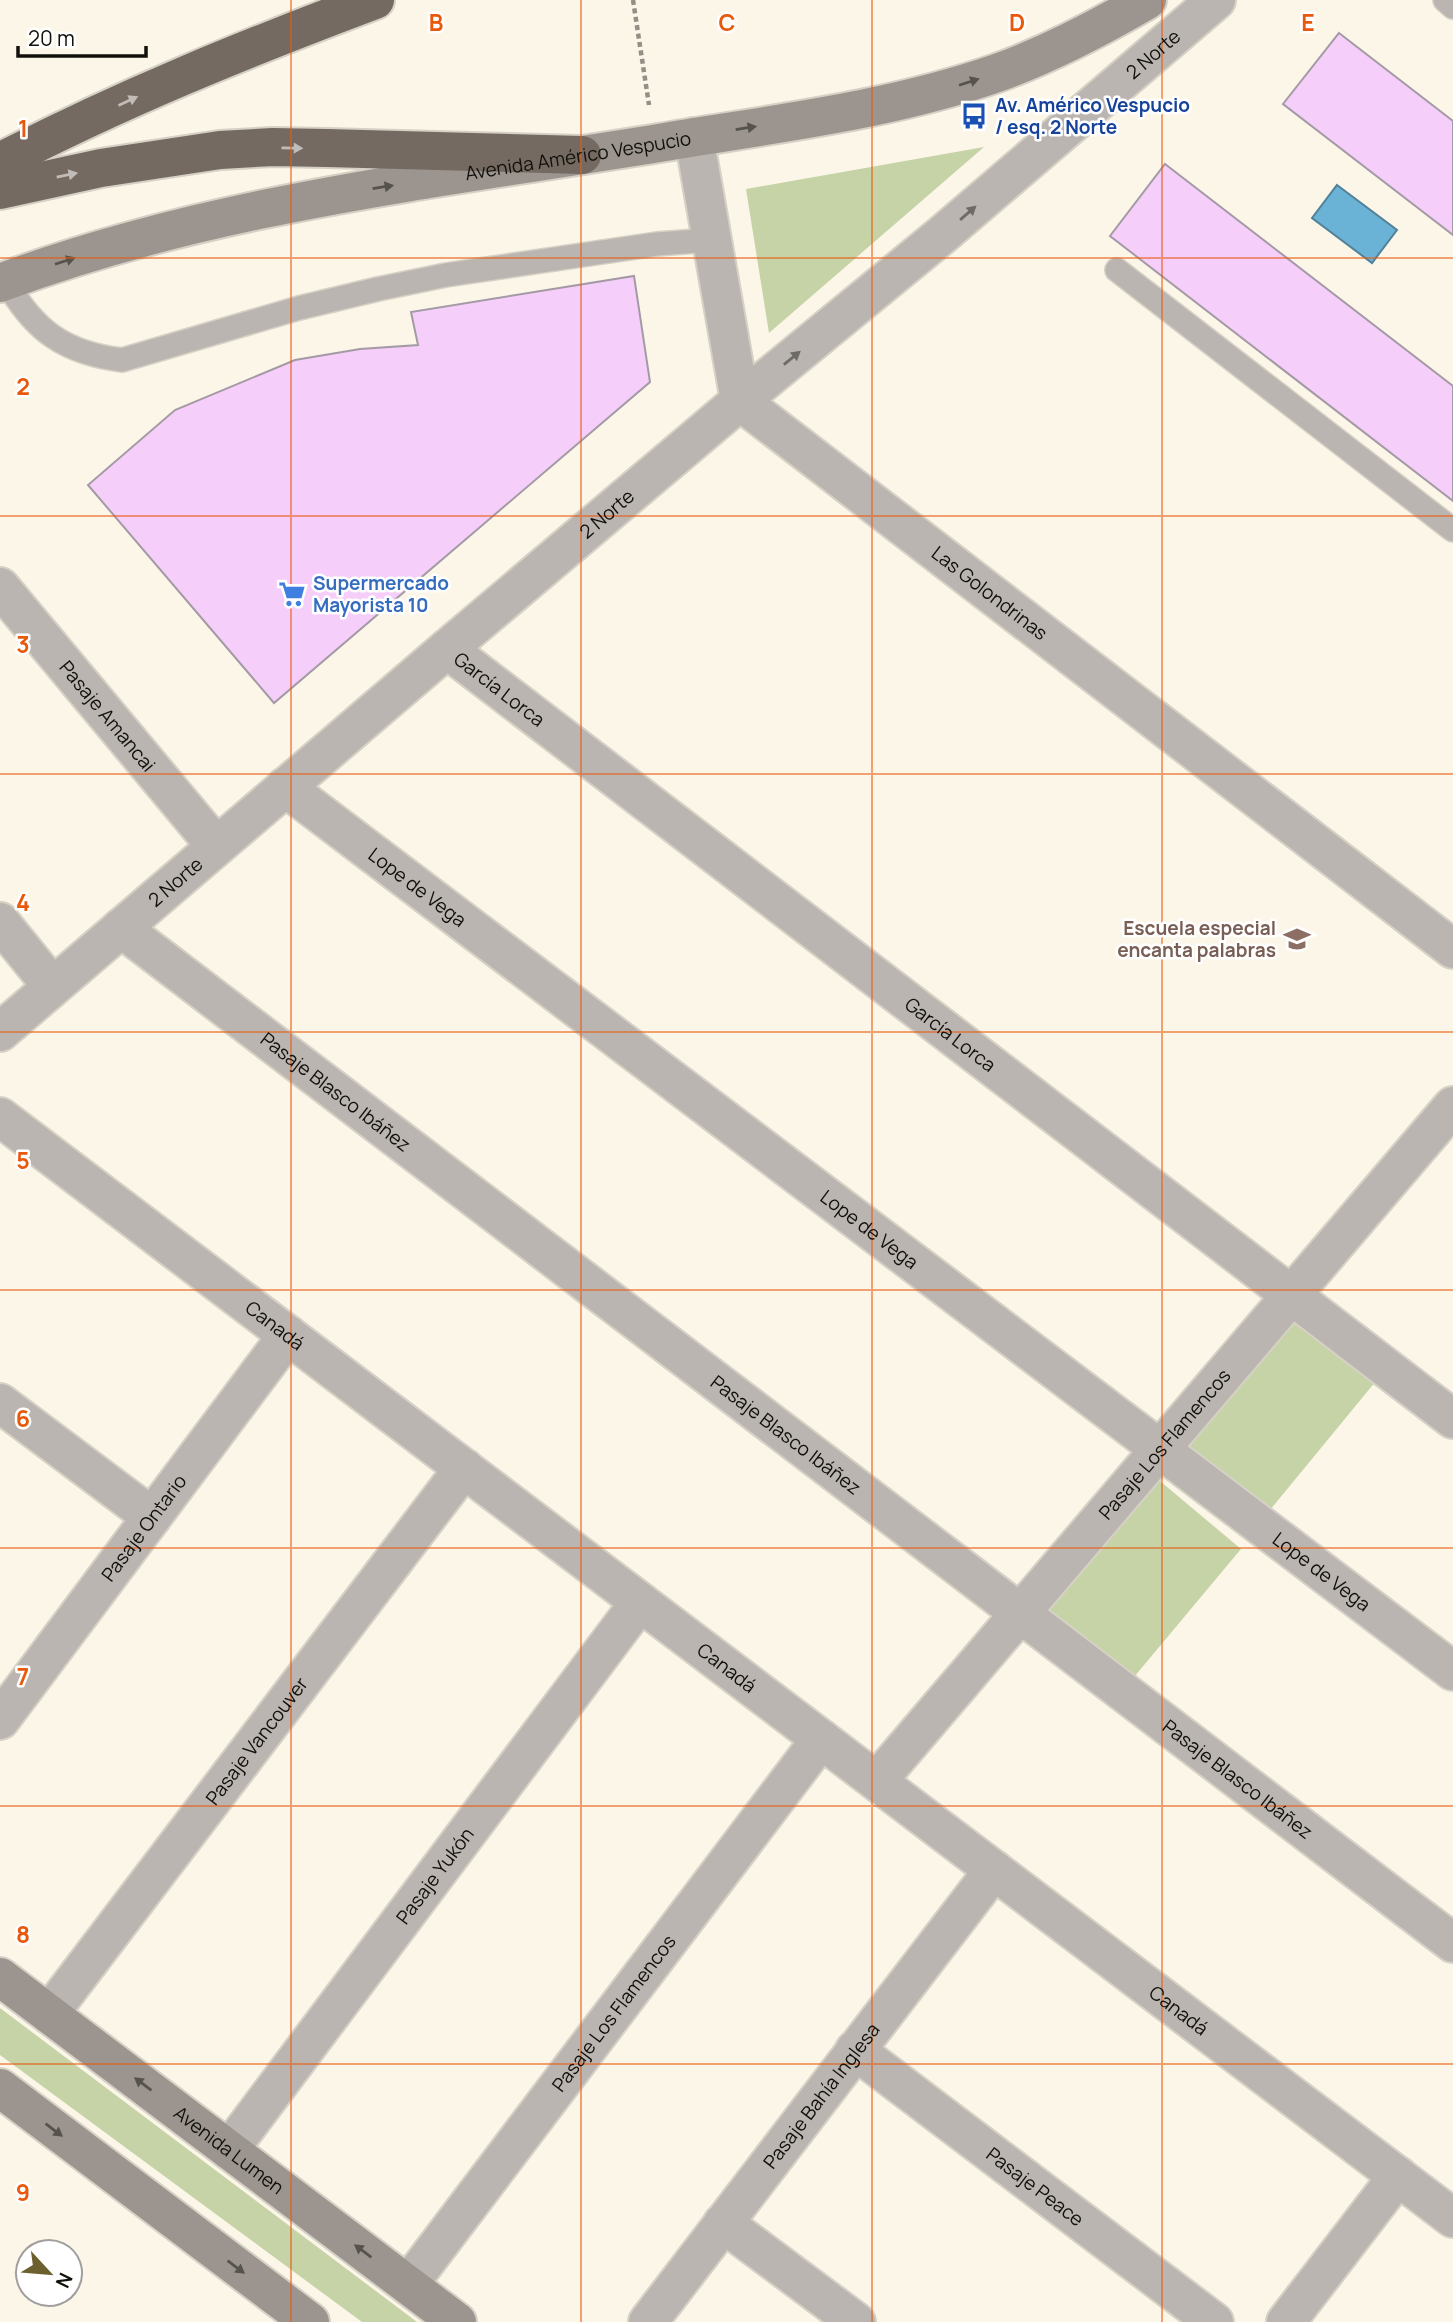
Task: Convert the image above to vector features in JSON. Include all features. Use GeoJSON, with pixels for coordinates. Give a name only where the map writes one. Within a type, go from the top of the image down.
{"type":"FeatureCollection","features":[{"type":"Feature","properties":{"kind":"highway"},"geometry":{"type":"LineString","coordinates":[[0,162],[159,87],[280,35],[374,0]]}},
{"type":"Feature","properties":{"kind":"highway"},"geometry":{"type":"LineString","coordinates":[[0,190],[101,168],[233,149],[327,148],[582,155]]}},
{"type":"Feature","properties":{"kind":"main road","name":"Avenida Américo Vespucio"},"geometry":{"type":"LineString","coordinates":[[3,282],[88,253],[232,215],[316,198],[870,108],[959,86],[1047,53],[1093,31],[1147,0]]}},
{"type":"Feature","properties":{"kind":"main road","name":"Avenida Lumen"},"geometry":{"type":"LineString","coordinates":[[0,1976],[457,2322]]}},
{"type":"Feature","properties":{"kind":"main road"},"geometry":{"type":"LineString","coordinates":[[0,2089],[310,2322]]}},
{"type":"Feature","properties":{"kind":"street","name":"2 Norte"},"geometry":{"type":"LineString","coordinates":[[0,1032],[447,649],[740,401],[942,235],[1216,0]]}},
{"type":"Feature","properties":{"kind":"street"},"geometry":{"type":"LineString","coordinates":[[694,137],[740,401]]}},
{"type":"Feature","properties":{"kind":"street","name":"Las Golondrinas"},"geometry":{"type":"LineString","coordinates":[[740,401],[1453,949]]}},
{"type":"Feature","properties":{"kind":"street","name":"Pasaje Amancai"},"geometry":{"type":"LineString","coordinates":[[0,587],[216,846]]}},
{"type":"Feature","properties":{"kind":"street","name":"García Lorca"},"geometry":{"type":"LineString","coordinates":[[447,649],[1453,1419]]}},
{"type":"Feature","properties":{"kind":"street","name":"Lope de Vega"},"geometry":{"type":"LineString","coordinates":[[285,787],[1453,1671]]}},
{"type":"Feature","properties":{"kind":"street"},"geometry":{"type":"LineString","coordinates":[[0,922],[52,986]]}},
{"type":"Feature","properties":{"kind":"street","name":"Pasaje Blasco Ibáñez"},"geometry":{"type":"LineString","coordinates":[[121,928],[1453,1943]]}},
{"type":"Feature","properties":{"kind":"street","name":"Pasaje Los Flamencos"},"geometry":{"type":"LineString","coordinates":[[877,1781],[1453,1106]]}},
{"type":"Feature","properties":{"kind":"street","name":"Canadá"},"geometry":{"type":"LineString","coordinates":[[0,1117],[1453,2218]]}},
{"type":"Feature","properties":{"kind":"street","name":"Pasaje Ontario"},"geometry":{"type":"LineString","coordinates":[[5,1702],[152,1517],[288,1335]]}},
{"type":"Feature","properties":{"kind":"street"},"geometry":{"type":"LineString","coordinates":[[0,1403],[152,1517]]}},
{"type":"Feature","properties":{"kind":"street","name":"Pasaje Vancouver"},"geometry":{"type":"LineString","coordinates":[[50,2014],[464,1468]]}},
{"type":"Feature","properties":{"kind":"street","name":"Pasaje Yukón"},"geometry":{"type":"LineString","coordinates":[[229,2150],[640,1602]]}},
{"type":"Feature","properties":{"kind":"street","name":"Pasaje Los Flamencos"},"geometry":{"type":"LineString","coordinates":[[408,2285],[821,1740]]}},
{"type":"Feature","properties":{"kind":"street","name":"Pasaje Bahía Inglesa"},"geometry":{"type":"LineString","coordinates":[[648,2322],[995,1870]]}},
{"type":"Feature","properties":{"kind":"street","name":"Pasaje Peace"},"geometry":{"type":"LineString","coordinates":[[855,2050],[1214,2322]]}},
{"type":"Feature","properties":{"kind":"street"},"geometry":{"type":"LineString","coordinates":[[1286,2322],[1398,2176]]}},
{"type":"Feature","properties":{"kind":"street"},"geometry":{"type":"LineString","coordinates":[[723,2223],[856,2322]]}},
{"type":"Feature","properties":{"kind":"lane"},"geometry":{"type":"LineString","coordinates":[[1445,0],[1453,7]]}},
{"type":"Feature","properties":{"kind":"lane"},"geometry":{"type":"LineString","coordinates":[[3,282],[35,324],[56,341],[77,351],[122,360],[299,308],[446,275],[657,244],[712,240]]}},
{"type":"Feature","properties":{"kind":"lane"},"geometry":{"type":"LineString","coordinates":[[1117,270],[1453,530]]}},
{"type":"Feature","properties":{"kind":"path"},"geometry":{"type":"LineString","coordinates":[[632,0],[652,118],[650,144]]}},
{"type":"Feature","properties":{"kind":"green space"},"geometry":{"type":"Polygon","coordinates":[[[984,147],[769,333],[746,189],[984,147]]]}},
{"type":"Feature","properties":{"kind":"green space"},"geometry":{"type":"Polygon","coordinates":[[[1290,1309],[1376,1381],[1265,1516],[1178,1444],[1290,1309]]]}},
{"type":"Feature","properties":{"kind":"green space"},"geometry":{"type":"Polygon","coordinates":[[[1154,1476],[1241,1549],[1129,1683],[1042,1612],[1154,1476]]]}},
{"type":"Feature","properties":{"kind":"green space"},"geometry":{"type":"Polygon","coordinates":[[[0,2008],[417,2322],[362,2322],[0,2055],[0,2008]]]}},
{"type":"Feature","properties":{"kind":"water"},"geometry":{"type":"Polygon","coordinates":[[[1337,185],[1397,230],[1372,263],[1312,218],[1337,185]]]}},
{"type":"Feature","properties":{"kind":"building"},"geometry":{"type":"Polygon","coordinates":[[[1339,33],[1453,121],[1453,235],[1283,104],[1339,33]]]}},
{"type":"Feature","properties":{"kind":"building"},"geometry":{"type":"Polygon","coordinates":[[[1165,164],[1453,386],[1453,501],[1110,236],[1165,164]]]}},
{"type":"Feature","properties":{"kind":"building","name":"Supermercado Mayorista 10"},"geometry":{"type":"Polygon","coordinates":[[[634,276],[650,382],[274,703],[88,485],[175,410],[295,360],[360,349],[418,345],[411,312],[634,276]]]}},
{"type":"Feature","properties":{"kind":"place","name":"Av. Américo Vespucio / esq. 2 Norte"},"geometry":{"type":"Point","coordinates":[974,116]}},
{"type":"Feature","properties":{"kind":"place","name":"Supermercado Mayorista 10"},"geometry":{"type":"Point","coordinates":[292,594]}},
{"type":"Feature","properties":{"kind":"place","name":"Escuela especial encanta palabras"},"geometry":{"type":"Point","coordinates":[1297,939]}}]}
